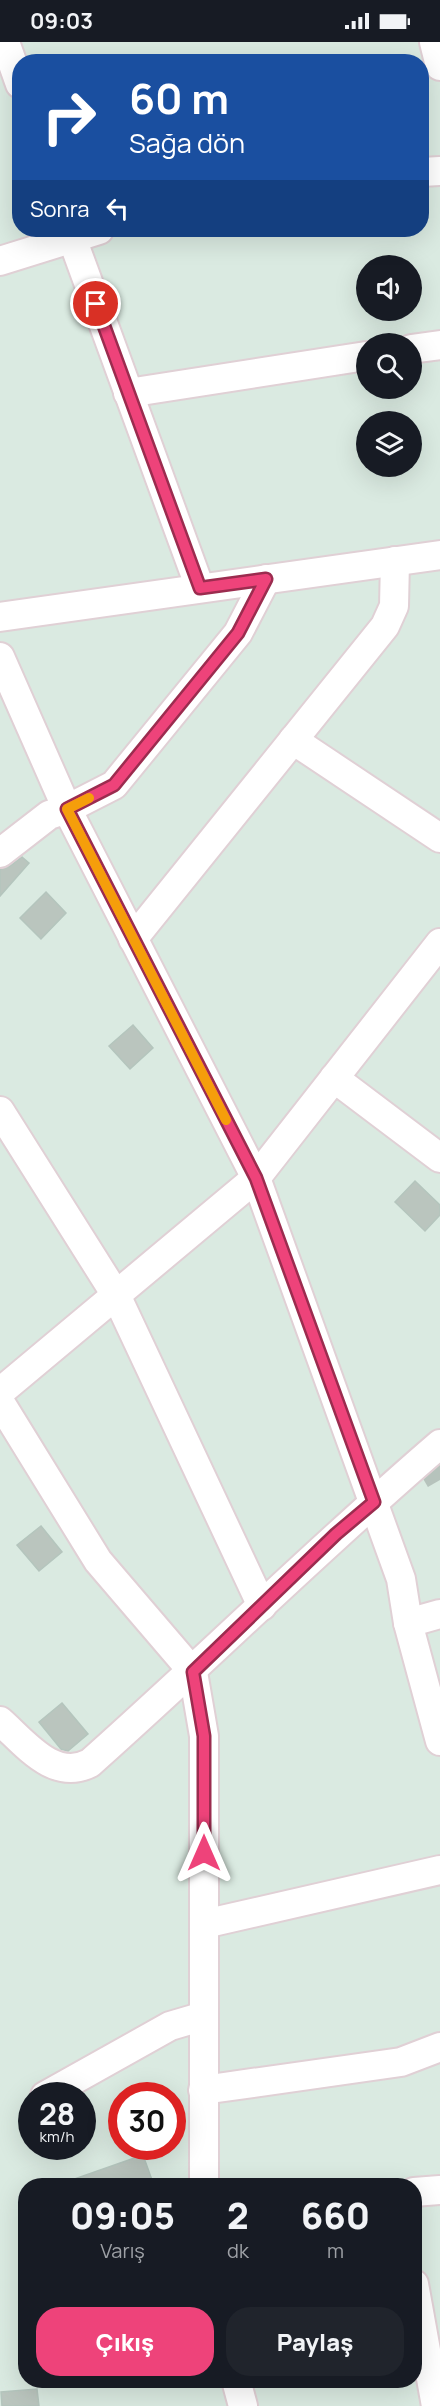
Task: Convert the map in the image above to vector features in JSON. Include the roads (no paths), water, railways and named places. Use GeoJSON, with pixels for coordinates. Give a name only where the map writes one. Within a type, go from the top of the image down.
{"type":"FeatureCollection","features":[{"type":"Feature","properties":{"kind":"street"},"geometry":{"type":"LineString","coordinates":[[5,42],[12,62]]}},
{"type":"Feature","properties":{"kind":"street"},"geometry":{"type":"LineString","coordinates":[[434,42],[440,66]]}},
{"type":"Feature","properties":{"kind":"street"},"geometry":{"type":"LineString","coordinates":[[0,261],[62,237]]}},
{"type":"Feature","properties":{"kind":"street"},"geometry":{"type":"LineString","coordinates":[[71,237],[200,588]]}},
{"type":"Feature","properties":{"kind":"street"},"geometry":{"type":"LineString","coordinates":[[422,347],[440,345]]}},
{"type":"Feature","properties":{"kind":"street"},"geometry":{"type":"LineString","coordinates":[[128,393],[356,358]]}},
{"type":"Feature","properties":{"kind":"street"},"geometry":{"type":"LineString","coordinates":[[0,616],[440,555]]}},
{"type":"Feature","properties":{"kind":"street"},"geometry":{"type":"LineString","coordinates":[[133,939],[385,626],[394,606],[395,561]]}},
{"type":"Feature","properties":{"kind":"street"},"geometry":{"type":"LineString","coordinates":[[0,853],[49,815],[67,809],[114,785],[238,633],[266,579]]}},
{"type":"Feature","properties":{"kind":"street"},"geometry":{"type":"LineString","coordinates":[[0,657],[67,809],[256,1178],[401,1579],[408,1623],[440,1741]]}},
{"type":"Feature","properties":{"kind":"street"},"geometry":{"type":"LineString","coordinates":[[293,740],[440,838]]}},
{"type":"Feature","properties":{"kind":"street"},"geometry":{"type":"LineString","coordinates":[[0,1392],[256,1178],[440,943]]}},
{"type":"Feature","properties":{"kind":"street"},"geometry":{"type":"LineString","coordinates":[[334,1078],[440,1158]]}},
{"type":"Feature","properties":{"kind":"street"},"geometry":{"type":"LineString","coordinates":[[0,1111],[116,1295],[262,1606]]}},
{"type":"Feature","properties":{"kind":"street"},"geometry":{"type":"LineString","coordinates":[[0,1402],[98,1561],[193,1672],[204,1736],[204,2178]]}},
{"type":"Feature","properties":{"kind":"street"},"geometry":{"type":"LineString","coordinates":[[0,1721],[51,1765],[74,1769],[90,1763],[193,1672],[336,1534],[440,1444]]}},
{"type":"Feature","properties":{"kind":"street"},"geometry":{"type":"LineString","coordinates":[[408,1623],[440,1614]]}},
{"type":"Feature","properties":{"kind":"street"},"geometry":{"type":"LineString","coordinates":[[204,1924],[440,1870]]}},
{"type":"Feature","properties":{"kind":"street"},"geometry":{"type":"LineString","coordinates":[[70,2082],[170,2026],[204,2016]]}},
{"type":"Feature","properties":{"kind":"street"},"geometry":{"type":"LineString","coordinates":[[204,2090],[401,2062],[440,2047]]}},
{"type":"Feature","properties":{"kind":"street"},"geometry":{"type":"LineString","coordinates":[[422,2191],[440,2190]]}},
{"type":"Feature","properties":{"kind":"street"},"geometry":{"type":"LineString","coordinates":[[422,2328],[436,2406]]}},
{"type":"Feature","properties":{"kind":"street"},"geometry":{"type":"LineString","coordinates":[[238,2388],[243,2406]]}},
{"type":"Feature","properties":{"kind":"tunnel"},"geometry":{"type":"LineString","coordinates":[[426,1456],[440,1480]]}}]}
